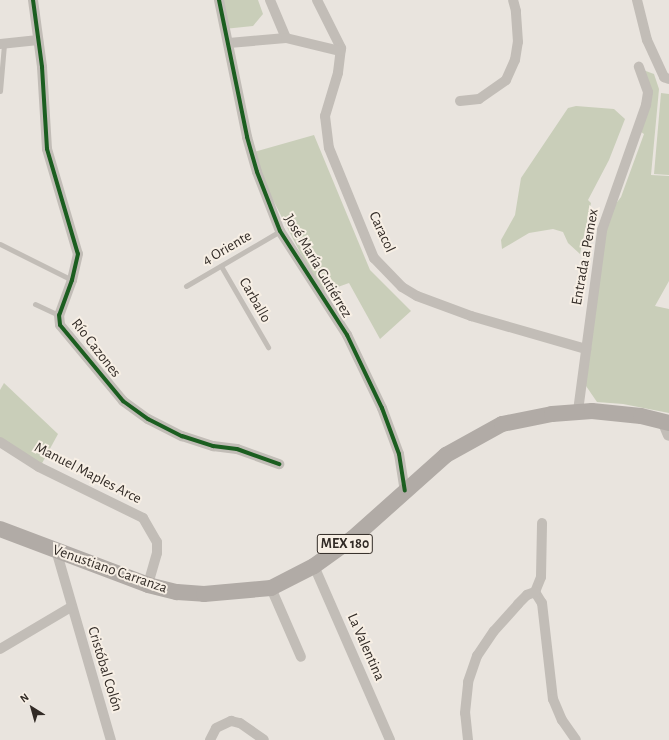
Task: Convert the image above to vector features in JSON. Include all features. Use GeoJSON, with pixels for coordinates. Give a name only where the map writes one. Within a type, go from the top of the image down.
{"type":"FeatureCollection","features":[{"type":"Feature","properties":{"kind":"main road","name":"Venustiano Carranza"},"geometry":{"type":"LineString","coordinates":[[0,529],[148,585],[204,594],[271,588],[314,566],[353,538],[446,455],[502,424],[578,411],[611,411],[667,427]]}},
{"type":"Feature","properties":{"kind":"street","name":"Río Cazones"},"geometry":{"type":"LineString","coordinates":[[33,0],[36,40],[42,67],[47,149],[78,254],[72,280],[59,315],[60,325],[75,345],[123,401],[148,419],[182,436],[213,446],[237,449],[279,464]]}},
{"type":"Feature","properties":{"kind":"street","name":"José María Gutiérrez"},"geometry":{"type":"LineString","coordinates":[[219,0],[247,137],[257,172],[280,230],[346,335],[382,408],[399,454],[405,491]]}},
{"type":"Feature","properties":{"kind":"street"},"geometry":{"type":"LineString","coordinates":[[270,0],[286,38]]}},
{"type":"Feature","properties":{"kind":"street","name":"Caracol"},"geometry":{"type":"LineString","coordinates":[[317,0],[336,36],[340,51],[338,73],[325,116],[329,148],[374,258],[402,287],[417,296],[471,316],[586,349]]}},
{"type":"Feature","properties":{"kind":"street"},"geometry":{"type":"LineString","coordinates":[[460,101],[478,99],[488,94],[508,76],[518,42],[516,11],[513,0]]}},
{"type":"Feature","properties":{"kind":"street"},"geometry":{"type":"LineString","coordinates":[[637,0],[647,40],[664,78],[669,79]]}},
{"type":"Feature","properties":{"kind":"street"},"geometry":{"type":"LineString","coordinates":[[229,43],[286,38],[340,51]]}},
{"type":"Feature","properties":{"kind":"street"},"geometry":{"type":"LineString","coordinates":[[2,44],[36,40]]}},
{"type":"Feature","properties":{"kind":"street","name":"Entrada a Pemex"},"geometry":{"type":"LineString","coordinates":[[578,411],[602,230],[646,105],[648,92],[639,67]]}},
{"type":"Feature","properties":{"kind":"street","name":"Manuel Maples Arce"},"geometry":{"type":"LineString","coordinates":[[0,442],[39,467],[143,518],[157,542],[157,553],[148,585]]}},
{"type":"Feature","properties":{"kind":"street"},"geometry":{"type":"LineString","coordinates":[[468,740],[465,713],[468,682],[477,656],[494,631],[527,595],[535,592],[542,577],[542,523]]}},
{"type":"Feature","properties":{"kind":"street","name":"Cristóbal Colón"},"geometry":{"type":"LineString","coordinates":[[56,550],[71,607],[111,740]]}},
{"type":"Feature","properties":{"kind":"street","name":"La Valentina"},"geometry":{"type":"LineString","coordinates":[[314,566],[390,740]]}},
{"type":"Feature","properties":{"kind":"street"},"geometry":{"type":"LineString","coordinates":[[271,588],[301,657]]}},
{"type":"Feature","properties":{"kind":"street"},"geometry":{"type":"LineString","coordinates":[[535,592],[542,603],[553,699],[562,720],[576,740]]}},
{"type":"Feature","properties":{"kind":"street"},"geometry":{"type":"LineString","coordinates":[[0,649],[71,607]]}},
{"type":"Feature","properties":{"kind":"street"},"geometry":{"type":"LineString","coordinates":[[210,740],[216,728],[231,721],[240,723],[264,740]]}},
{"type":"Feature","properties":{"kind":"lane"},"geometry":{"type":"LineString","coordinates":[[0,91],[2,44]]}},
{"type":"Feature","properties":{"kind":"lane","name":"4 Oriente"},"geometry":{"type":"LineString","coordinates":[[186,286],[280,230]]}},
{"type":"Feature","properties":{"kind":"lane"},"geometry":{"type":"LineString","coordinates":[[0,244],[72,280]]}},
{"type":"Feature","properties":{"kind":"lane","name":"Carballo"},"geometry":{"type":"LineString","coordinates":[[221,266],[268,347]]}},
{"type":"Feature","properties":{"kind":"lane"},"geometry":{"type":"LineString","coordinates":[[35,304],[59,315]]}},
{"type":"Feature","properties":{"kind":"green space"},"geometry":{"type":"Polygon","coordinates":[[[219,0],[258,0],[263,14],[253,26],[224,29],[219,0]]]}},
{"type":"Feature","properties":{"kind":"green space"},"geometry":{"type":"Polygon","coordinates":[[[643,70],[654,74],[659,89],[651,175],[669,176],[669,281],[655,306],[669,309],[669,413],[623,404],[597,402],[584,383],[608,214],[621,197],[644,134],[638,130],[647,91],[643,70]]]}},
{"type":"Feature","properties":{"kind":"green space"},"geometry":{"type":"Polygon","coordinates":[[[661,93],[669,94],[669,175],[654,174],[661,93]]]}},
{"type":"Feature","properties":{"kind":"green space"},"geometry":{"type":"Polygon","coordinates":[[[576,106],[614,109],[625,119],[609,160],[588,200],[591,203],[580,254],[568,243],[563,232],[553,229],[529,233],[502,249],[501,240],[515,215],[521,178],[568,108],[576,106]]]}},
{"type":"Feature","properties":{"kind":"green space"},"geometry":{"type":"Polygon","coordinates":[[[314,135],[370,270],[411,311],[380,339],[349,283],[321,293],[259,173],[254,152],[314,135]]]}},
{"type":"Feature","properties":{"kind":"green space"},"geometry":{"type":"Polygon","coordinates":[[[4,383],[58,434],[40,467],[0,442],[0,390],[4,383]]]}},
{"type":"Feature","properties":{"kind":"cycle path"},"geometry":{"type":"LineString","coordinates":[[33,0],[42,67],[47,149],[78,254],[72,280],[59,315],[60,325],[123,401],[148,419],[182,436],[213,446],[237,449],[279,464]]}},
{"type":"Feature","properties":{"kind":"cycle path"},"geometry":{"type":"LineString","coordinates":[[219,0],[247,137],[257,172],[280,231],[347,335],[382,408],[399,454],[405,491]]}}]}
